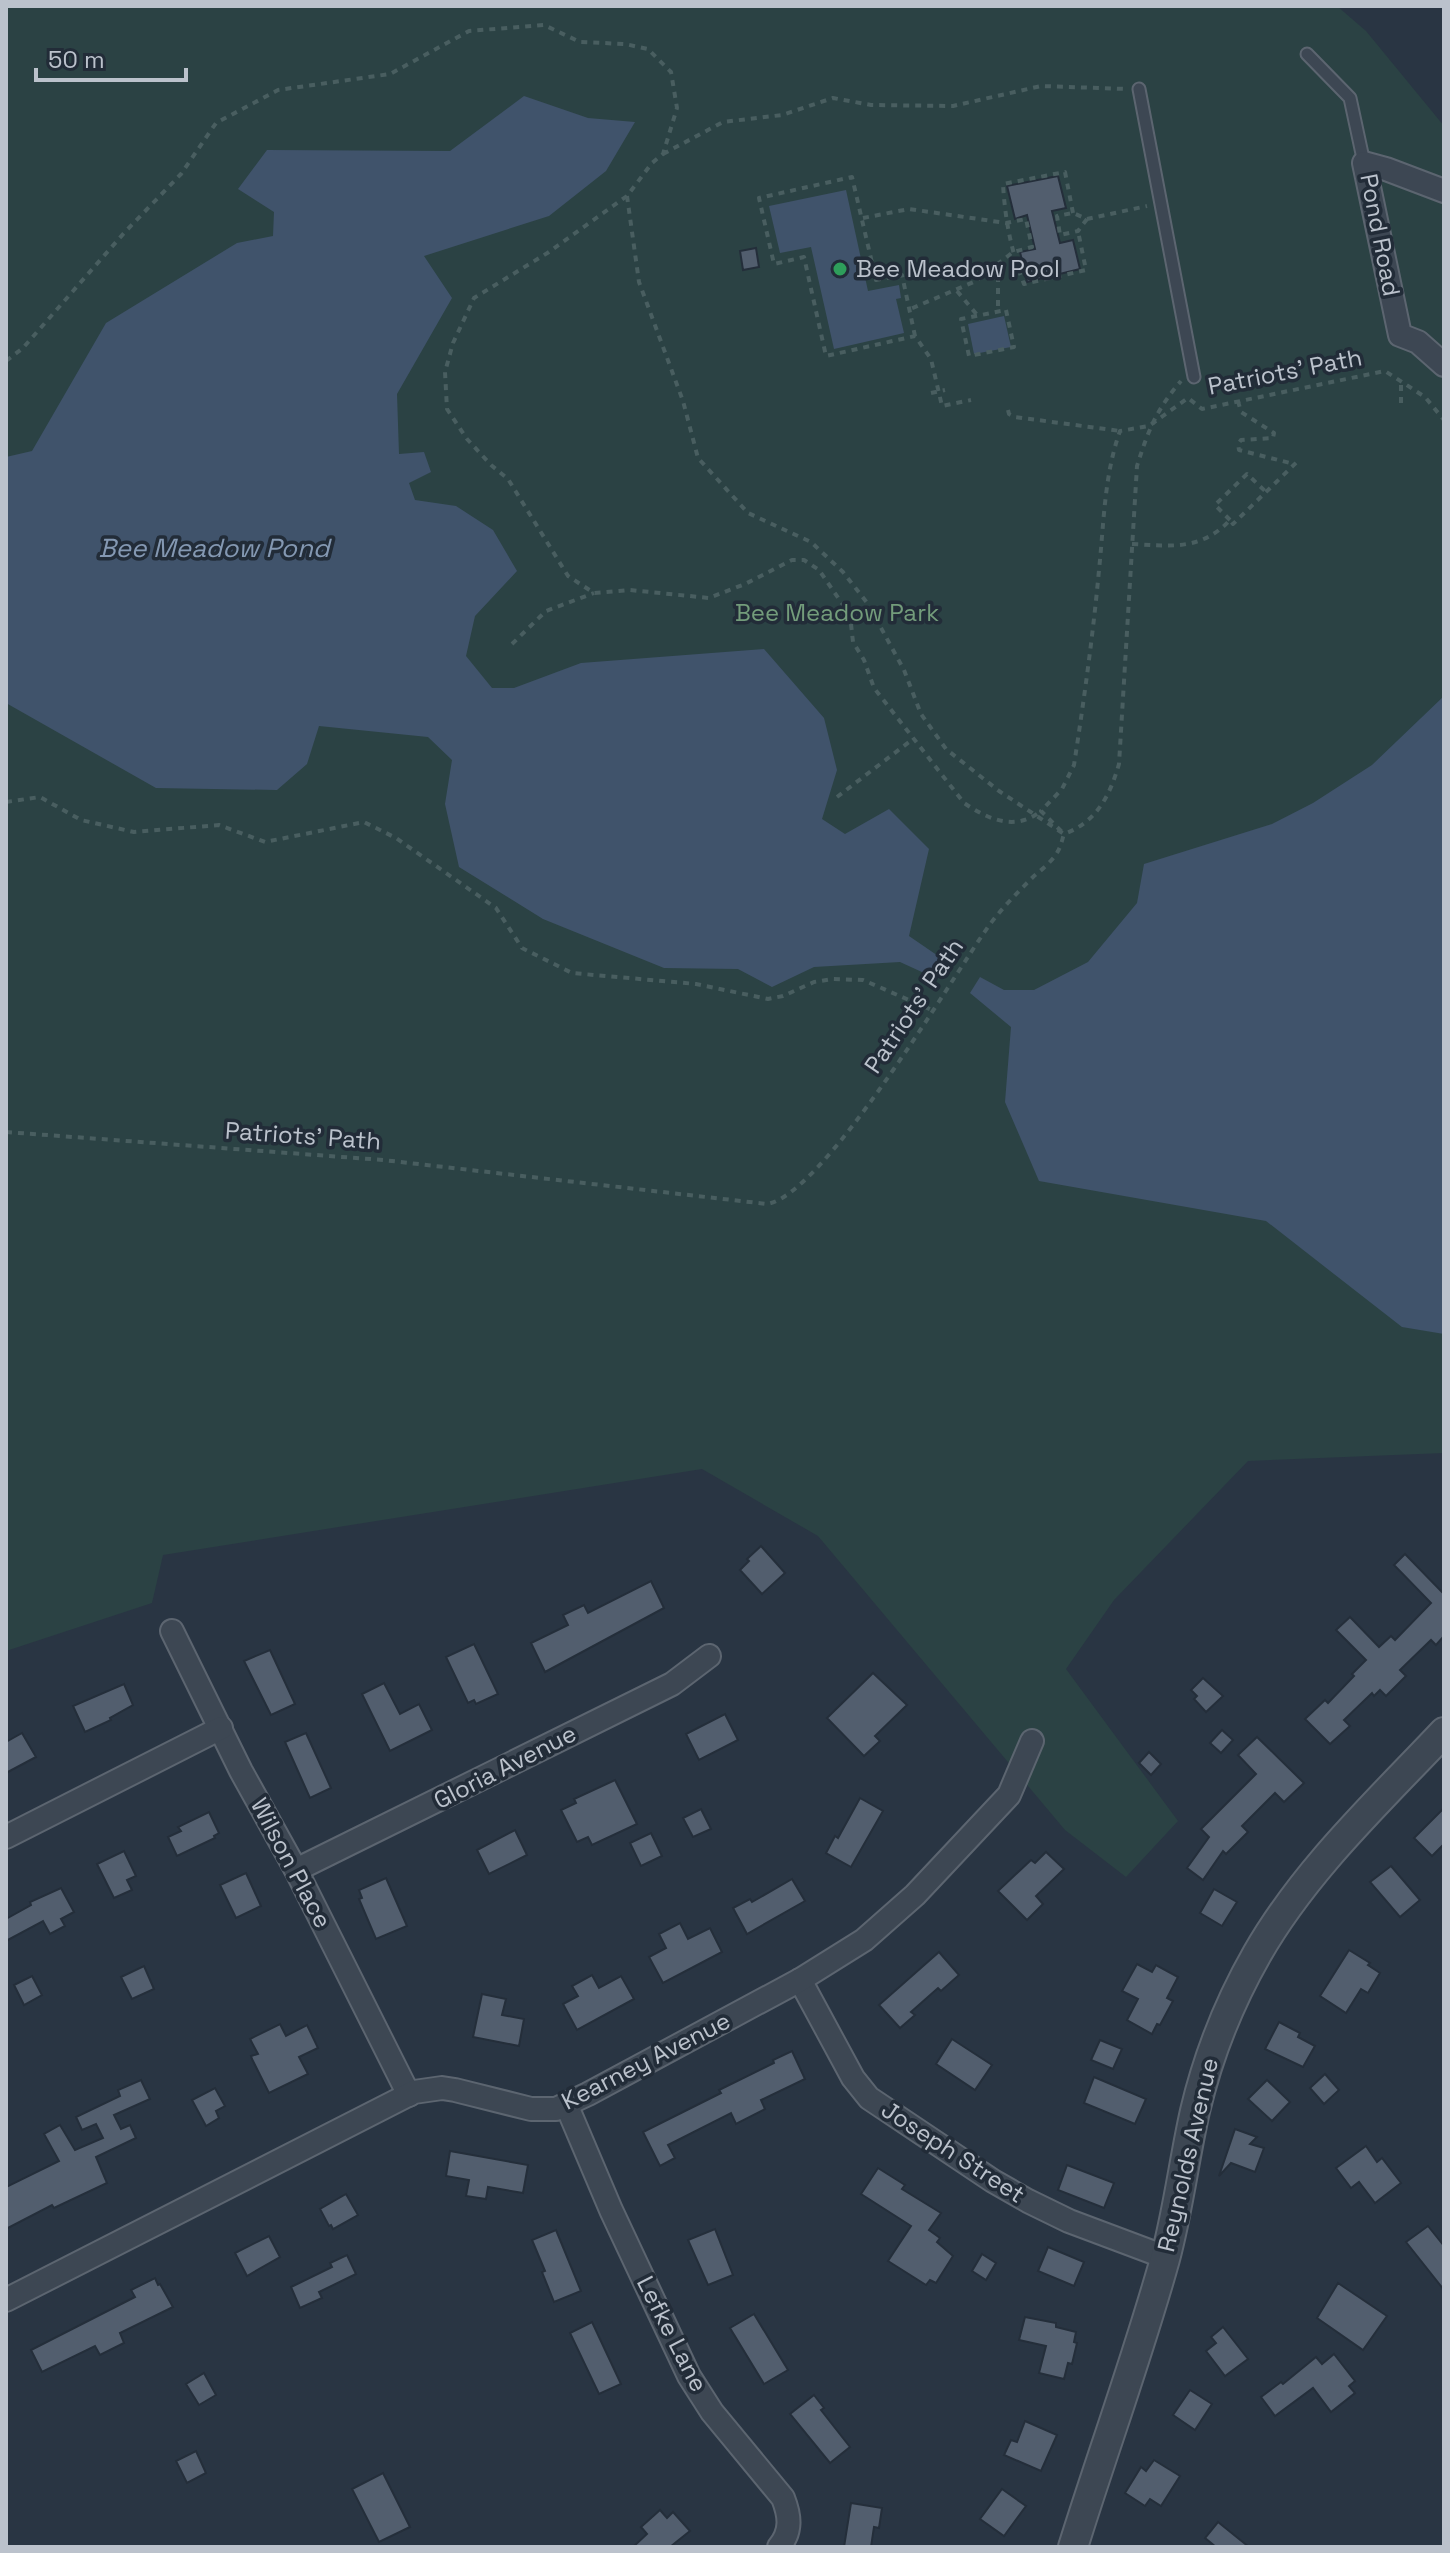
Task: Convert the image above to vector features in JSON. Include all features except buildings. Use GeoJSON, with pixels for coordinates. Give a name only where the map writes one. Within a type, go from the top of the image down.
{"type":"FeatureCollection","features":[{"type":"Feature","properties":{"kind":"street","name":"Pond Road"},"geometry":{"type":"LineString","coordinates":[[1444,191],[1364,163],[1400,335],[1418,342],[1444,365]]}},
{"type":"Feature","properties":{"kind":"street","name":"Wilson Place"},"geometry":{"type":"LineString","coordinates":[[172,1631],[409,2095]]}},
{"type":"Feature","properties":{"kind":"street","name":"Gloria Avenue"},"geometry":{"type":"LineString","coordinates":[[296,1870],[672,1684],[709,1656]]}},
{"type":"Feature","properties":{"kind":"street"},"geometry":{"type":"LineString","coordinates":[[6,1837],[221,1728]]}},
{"type":"Feature","properties":{"kind":"street","name":"Reynolds Avenue"},"geometry":{"type":"LineString","coordinates":[[1073,2547],[1165,2257],[1196,2108],[1211,2054],[1229,2009],[1257,1955],[1287,1908],[1321,1865],[1444,1732]]}},
{"type":"Feature","properties":{"kind":"street","name":"Kearney Avenue"},"geometry":{"type":"LineString","coordinates":[[6,2300],[414,2092],[442,2088],[531,2109],[556,2109],[800,1980],[864,1940],[915,1895],[1009,1795],[1032,1741]]}},
{"type":"Feature","properties":{"kind":"street","name":"Joseph Street"},"geometry":{"type":"LineString","coordinates":[[800,1980],[853,2078],[869,2098],[1028,2201],[1069,2221],[1165,2257]]}},
{"type":"Feature","properties":{"kind":"street","name":"Lefke Lane"},"geometry":{"type":"LineString","coordinates":[[566,2104],[611,2210],[689,2376],[712,2412],[783,2498],[789,2524],[786,2538],[779,2547]]}},
{"type":"Feature","properties":{"kind":"lane"},"geometry":{"type":"LineString","coordinates":[[1307,54],[1350,98],[1364,163]]}},
{"type":"Feature","properties":{"kind":"lane"},"geometry":{"type":"LineString","coordinates":[[1139,89],[1194,377]]}},
{"type":"Feature","properties":{"kind":"path"},"geometry":{"type":"LineString","coordinates":[[6,361],[23,348],[124,233],[181,174],[216,123],[278,90],[390,74],[469,31],[544,25],[580,42],[625,44],[648,49],[671,72],[677,108],[663,154]]}},
{"type":"Feature","properties":{"kind":"path"},"geometry":{"type":"LineString","coordinates":[[594,593],[568,576],[508,479],[467,439],[447,409],[445,372],[453,343],[474,298],[549,252],[627,196],[652,163],[663,154],[723,122],[782,115],[833,98],[871,105],[953,106],[1041,86],[1139,89]]}},
{"type":"Feature","properties":{"kind":"path"},"geometry":{"type":"LineString","coordinates":[[1073,213],[1065,172],[1003,184],[1006,223],[1024,284],[1086,270],[1078,231]]}},
{"type":"Feature","properties":{"kind":"path"},"geometry":{"type":"LineString","coordinates":[[915,336],[826,356],[804,257],[774,264],[759,198],[852,177],[876,280],[902,275],[915,336],[931,359],[942,406],[971,400]]}},
{"type":"Feature","properties":{"kind":"path"},"geometry":{"type":"LineString","coordinates":[[627,196],[639,282],[683,401],[698,458],[748,513],[811,542],[843,572],[868,604],[904,670],[921,714],[946,749],[1064,834]]}},
{"type":"Feature","properties":{"kind":"path"},"geometry":{"type":"LineString","coordinates":[[1087,219],[1078,231],[1060,235],[1057,216],[1073,213],[1087,219],[1141,206],[1161,205]]}},
{"type":"Feature","properties":{"kind":"path"},"geometry":{"type":"LineString","coordinates":[[862,219],[909,209],[1006,223],[1026,219],[1032,247],[1013,252],[976,281],[957,291],[908,310]]}},
{"type":"Feature","properties":{"kind":"path"},"geometry":{"type":"LineString","coordinates":[[998,264],[998,312]]}},
{"type":"Feature","properties":{"kind":"path"},"geometry":{"type":"LineString","coordinates":[[957,291],[978,316]]}},
{"type":"Feature","properties":{"kind":"path"},"geometry":{"type":"LineString","coordinates":[[1006,310],[1014,347],[969,356],[961,319],[978,316],[1006,310]]}},
{"type":"Feature","properties":{"kind":"path","name":"Patriots' Path"},"geometry":{"type":"LineString","coordinates":[[1008,410],[1015,417],[1120,431],[1149,426],[1188,398],[1202,409],[1385,371],[1425,397],[1444,420]]}},
{"type":"Feature","properties":{"kind":"path"},"geometry":{"type":"LineString","coordinates":[[1064,834],[1079,829],[1094,817],[1109,794],[1119,764],[1137,466],[1149,426],[1162,402],[1182,380],[1194,377]]}},
{"type":"Feature","properties":{"kind":"path"},"geometry":{"type":"LineString","coordinates":[[1401,381],[1401,403]]}},
{"type":"Feature","properties":{"kind":"path"},"geometry":{"type":"LineString","coordinates":[[931,393],[945,390]]}},
{"type":"Feature","properties":{"kind":"path"},"geometry":{"type":"LineString","coordinates":[[1238,401],[1241,412],[1274,433],[1269,440],[1241,440],[1239,450],[1294,464]]}},
{"type":"Feature","properties":{"kind":"path"},"geometry":{"type":"LineString","coordinates":[[512,644],[546,611],[594,593],[630,590],[709,598],[745,584],[781,564],[804,560],[819,570],[850,615],[853,642],[864,660],[874,688],[952,790],[964,803],[995,821],[1011,824],[1035,816],[1062,789],[1074,765],[1100,569],[1106,486],[1112,452],[1120,431]]}},
{"type":"Feature","properties":{"kind":"path"},"geometry":{"type":"LineString","coordinates":[[1266,492],[1247,474],[1215,505],[1233,524],[1266,492],[1294,464],[1300,459]]}},
{"type":"Feature","properties":{"kind":"path"},"geometry":{"type":"LineString","coordinates":[[1132,544],[1169,546],[1197,543],[1209,538],[1230,520]]}},
{"type":"Feature","properties":{"kind":"path"},"geometry":{"type":"LineString","coordinates":[[837,797],[913,739]]}},
{"type":"Feature","properties":{"kind":"path"},"geometry":{"type":"LineString","coordinates":[[6,802],[40,797],[81,820],[134,832],[219,825],[265,842],[364,822],[396,838],[496,908],[522,948],[572,973],[696,984],[768,999],[814,982],[863,980],[932,1010]]}},
{"type":"Feature","properties":{"kind":"path"},"geometry":{"type":"LineString","coordinates":[[1041,811],[1064,834]]}},
{"type":"Feature","properties":{"kind":"path","name":"Patriots' Path"},"geometry":{"type":"LineString","coordinates":[[6,1132],[383,1160],[767,1204],[778,1202],[808,1176],[836,1144],[915,1041],[932,1010],[989,926],[1013,897],[1058,853],[1064,834]]}},
{"type":"Feature","properties":{"kind":"green space","name":"Bee Meadow Park"},"geometry":{"type":"Polygon","coordinates":[[[6,6],[1337,6],[1366,31],[1444,126],[1444,1453],[1248,1461],[1114,1600],[1066,1669],[1178,1821],[1126,1877],[1065,1830],[818,1536],[702,1469],[163,1555],[152,1603],[6,1651],[6,6]]]}},
{"type":"Feature","properties":{"kind":"water","name":"Bee Meadow Pond"},"geometry":{"type":"Polygon","coordinates":[[[524,96],[588,118],[635,122],[606,171],[549,216],[424,256],[452,298],[397,394],[399,454],[424,452],[431,472],[409,483],[415,500],[456,506],[493,530],[517,571],[475,616],[466,656],[492,688],[514,688],[581,663],[764,649],[824,718],[837,770],[822,819],[845,834],[889,809],[929,849],[909,936],[944,960],[935,978],[900,962],[814,967],[772,987],[738,969],[664,968],[543,919],[459,867],[445,804],[452,760],[428,737],[319,726],[307,764],[277,790],[156,788],[6,703],[6,457],[32,451],[106,323],[237,243],[273,236],[274,212],[238,189],[267,150],[450,151],[524,96]]]}},
{"type":"Feature","properties":{"kind":"water","name":"Bee Meadow Pool"},"geometry":{"type":"Polygon","coordinates":[[[846,190],[868,291],[899,285],[901,298],[896,299],[904,333],[834,349],[811,247],[780,253],[769,206],[846,190]]]}},
{"type":"Feature","properties":{"kind":"water"},"geometry":{"type":"Polygon","coordinates":[[[1004,316],[1011,347],[974,354],[968,324],[1004,316]]]}},
{"type":"Feature","properties":{"kind":"water"},"geometry":{"type":"Polygon","coordinates":[[[1444,696],[1444,1334],[1402,1327],[1266,1221],[1039,1181],[1005,1102],[1011,1027],[970,993],[980,977],[1004,990],[1034,990],[1088,962],[1137,903],[1144,864],[1272,824],[1313,803],[1372,765],[1444,696]]]}},
{"type":"Feature","properties":{"kind":"place","name":"Bee Meadow Pool"},"geometry":{"type":"Point","coordinates":[840,269]}}]}
